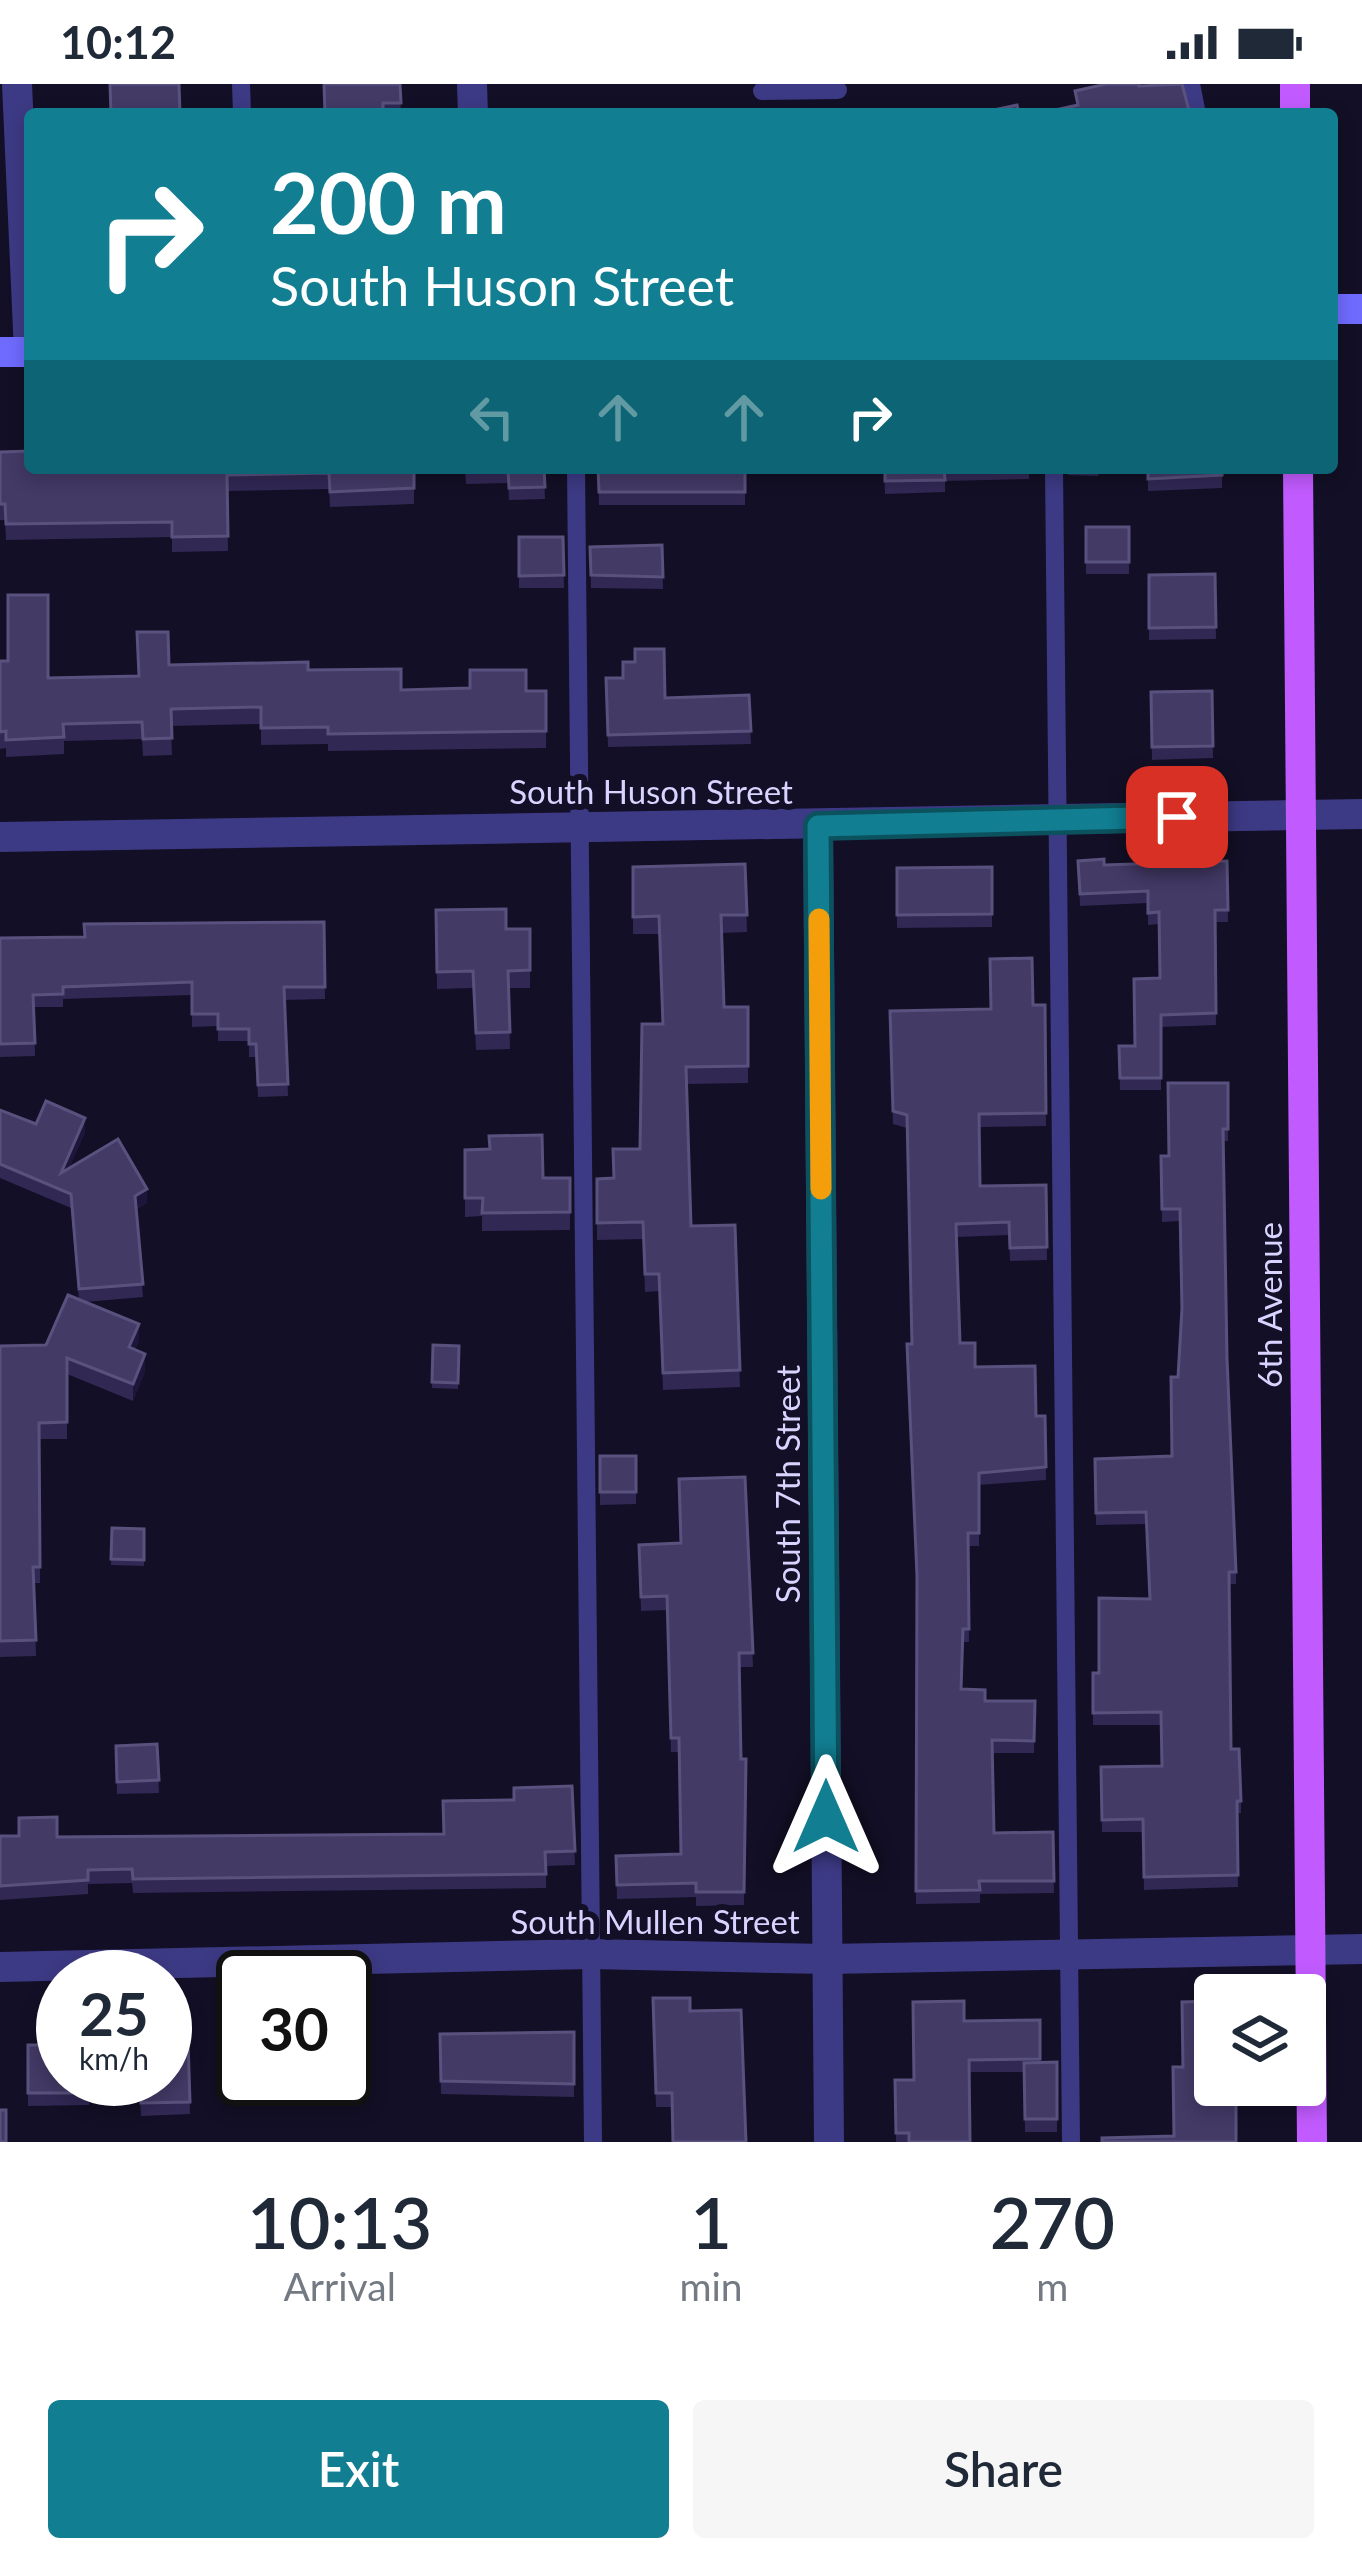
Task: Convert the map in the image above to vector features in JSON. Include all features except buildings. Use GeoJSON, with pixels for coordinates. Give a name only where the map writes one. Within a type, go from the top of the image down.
{"type":"FeatureCollection","features":[{"type":"Feature","properties":{"kind":"main road","name":"6th Avenue"},"geometry":{"type":"LineString","coordinates":[[1298,474],[1312,2142]]}},
{"type":"Feature","properties":{"kind":"street"},"geometry":{"type":"LineString","coordinates":[[17,84],[24,240]]}},
{"type":"Feature","properties":{"kind":"street","name":"South Huson Street"},"geometry":{"type":"LineString","coordinates":[[0,837],[1362,814]]}},
{"type":"Feature","properties":{"kind":"street","name":"South 7th Street"},"geometry":{"type":"LineString","coordinates":[[818,826],[829,2142]]}},
{"type":"Feature","properties":{"kind":"street","name":"South Mullen Street"},"geometry":{"type":"LineString","coordinates":[[0,1967],[590,1954],[827,1959],[1362,1949]]}},
{"type":"Feature","properties":{"kind":"lane"},"geometry":{"type":"LineString","coordinates":[[762,91],[838,87]]}},
{"type":"Feature","properties":{"kind":"lane"},"geometry":{"type":"LineString","coordinates":[[576,474],[593,2142]]}},
{"type":"Feature","properties":{"kind":"lane"},"geometry":{"type":"LineString","coordinates":[[1054,474],[1072,2142]]}},
{"type":"Feature","properties":{"kind":"slow traffic"},"geometry":{"type":"LineString","coordinates":[[819,919],[821,1189]]}},
{"type":"Feature","properties":{"kind":"route"},"geometry":{"type":"LineString","coordinates":[[826,1817],[818,826],[1177,817]]}}]}
